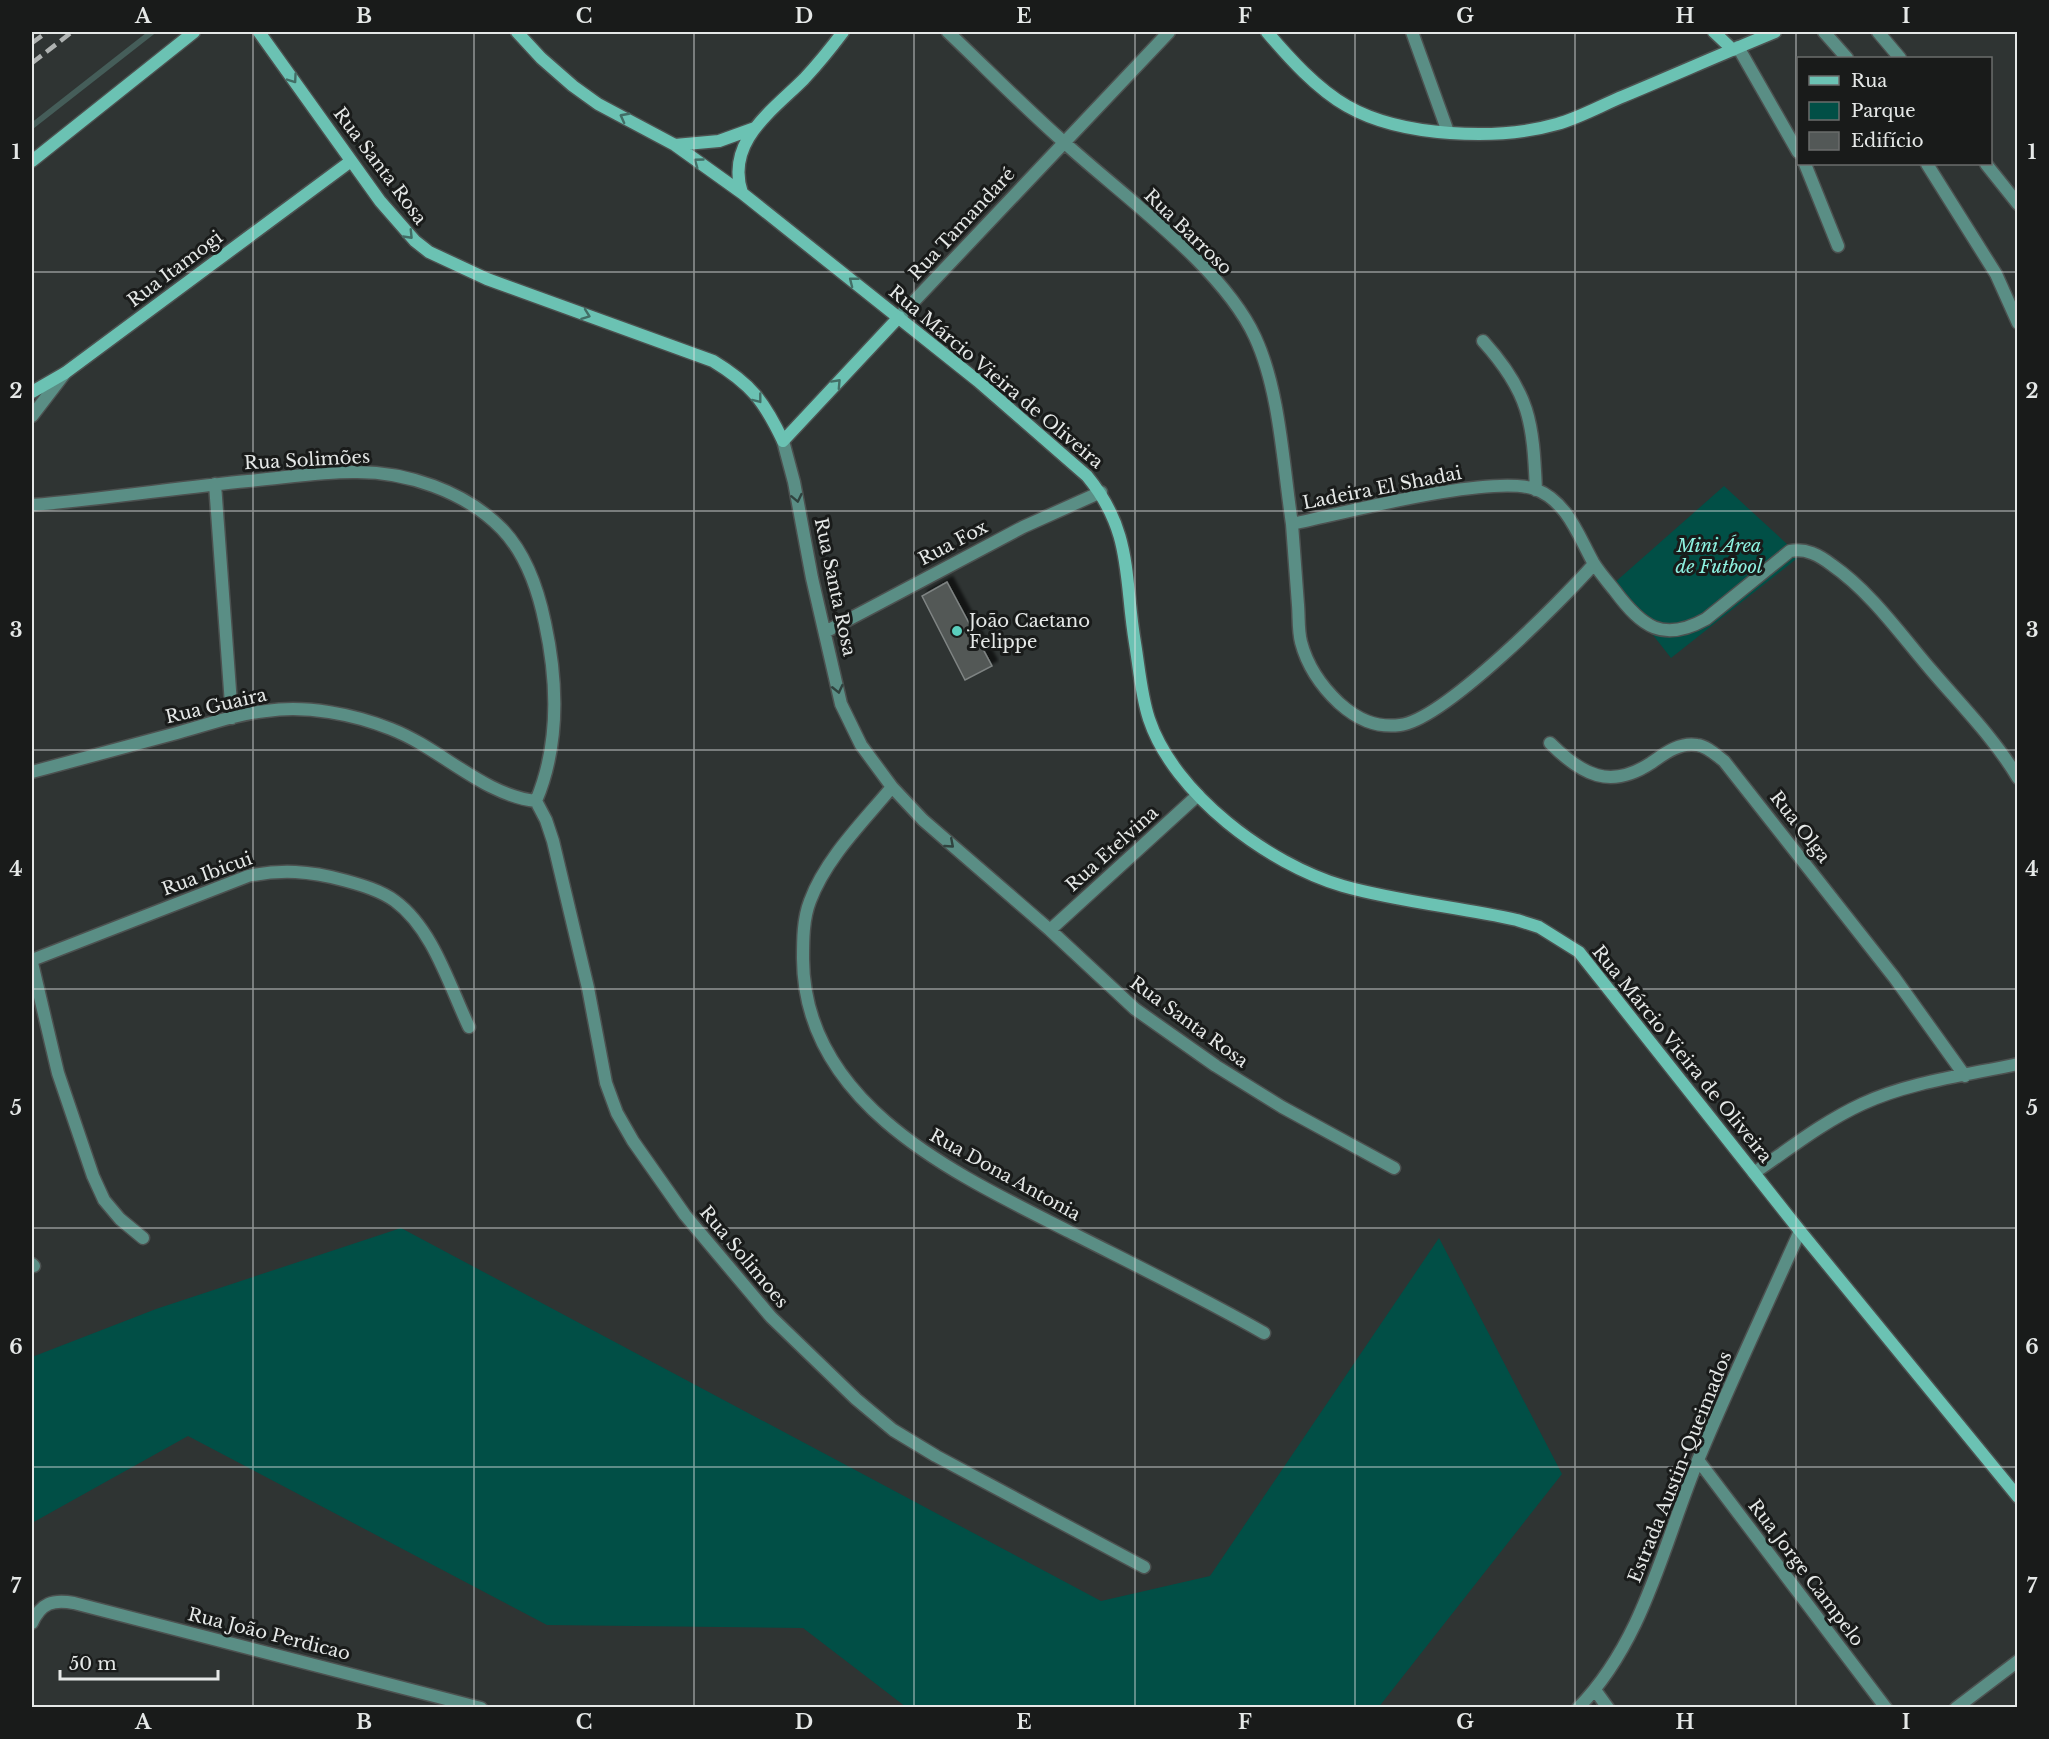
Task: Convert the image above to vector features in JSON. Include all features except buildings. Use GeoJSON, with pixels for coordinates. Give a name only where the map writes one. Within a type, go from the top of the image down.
{"type":"FeatureCollection","features":[{"type":"Feature","properties":{"kind":"main road"},"geometry":{"type":"LineString","coordinates":[[32,161],[194,32]]}},
{"type":"Feature","properties":{"kind":"main road","name":"Rua Santa Rosa"},"geometry":{"type":"LineString","coordinates":[[259,32],[351,161],[403,229],[429,252],[463,270],[713,361],[742,379],[766,410],[783,441]]}},
{"type":"Feature","properties":{"kind":"main road","name":"Rua Márcio Vieira de Oliveira"},"geometry":{"type":"LineString","coordinates":[[517,32],[541,58],[573,86],[598,104],[675,145],[742,194],[898,317],[1060,450],[1101,492],[1114,517],[1125,551],[1131,620],[1148,717],[1165,756],[1198,795],[1265,848],[1304,870],[1342,886],[1517,920],[1561,939],[1579,952],[1800,1231],[2018,1497]]}},
{"type":"Feature","properties":{"kind":"main road"},"geometry":{"type":"LineString","coordinates":[[742,194],[737,178],[737,166],[742,150],[755,128],[806,77],[843,32]]}},
{"type":"Feature","properties":{"kind":"main road"},"geometry":{"type":"LineString","coordinates":[[1268,32],[1291,58],[1347,106],[1375,118],[1448,132],[1516,131],[1557,124],[1775,32]]}},
{"type":"Feature","properties":{"kind":"main road"},"geometry":{"type":"LineString","coordinates":[[1714,32],[1735,48]]}},
{"type":"Feature","properties":{"kind":"main road"},"geometry":{"type":"LineString","coordinates":[[675,145],[719,141],[755,128]]}},
{"type":"Feature","properties":{"kind":"main road","name":"Rua Itamogi"},"geometry":{"type":"LineString","coordinates":[[65,373],[351,161]]}},
{"type":"Feature","properties":{"kind":"main road","name":"Rua Tamandaré"},"geometry":{"type":"LineString","coordinates":[[783,441],[898,317]]}},
{"type":"Feature","properties":{"kind":"main road"},"geometry":{"type":"LineString","coordinates":[[32,392],[65,373]]}},
{"type":"Feature","properties":{"kind":"street","name":"Rua Barroso"},"geometry":{"type":"LineString","coordinates":[[948,32],[1064,143],[1198,261],[1230,298],[1255,337],[1271,385],[1292,524]]}},
{"type":"Feature","properties":{"kind":"street","name":"Rua Tamandaré"},"geometry":{"type":"LineString","coordinates":[[898,317],[1169,32]]}},
{"type":"Feature","properties":{"kind":"street"},"geometry":{"type":"LineString","coordinates":[[1412,32],[1448,132]]}},
{"type":"Feature","properties":{"kind":"street"},"geometry":{"type":"LineString","coordinates":[[1824,32],[1846,57]]}},
{"type":"Feature","properties":{"kind":"street"},"geometry":{"type":"LineString","coordinates":[[1878,32],[1899,57]]}},
{"type":"Feature","properties":{"kind":"street"},"geometry":{"type":"LineString","coordinates":[[1735,48],[1797,150]]}},
{"type":"Feature","properties":{"kind":"street"},"geometry":{"type":"LineString","coordinates":[[1805,165],[1838,246]]}},
{"type":"Feature","properties":{"kind":"street"},"geometry":{"type":"LineString","coordinates":[[1928,165],[1996,274],[2018,323]]}},
{"type":"Feature","properties":{"kind":"street"},"geometry":{"type":"LineString","coordinates":[[1987,165],[2018,204]]}},
{"type":"Feature","properties":{"kind":"street"},"geometry":{"type":"LineString","coordinates":[[1483,341],[1502,362],[1521,390],[1530,417],[1536,490]]}},
{"type":"Feature","properties":{"kind":"street","name":"Rua Itamogi"},"geometry":{"type":"LineString","coordinates":[[32,416],[65,373]]}},
{"type":"Feature","properties":{"kind":"street","name":"Rua Santa Rosa"},"geometry":{"type":"LineString","coordinates":[[783,441],[794,482],[841,704],[861,745],[892,787],[923,820],[1050,930],[1135,1009],[1216,1066],[1282,1107],[1394,1168]]}},
{"type":"Feature","properties":{"kind":"street","name":"Rua Solimões"},"geometry":{"type":"LineString","coordinates":[[32,505],[215,484],[353,472],[384,474],[446,491],[472,506],[502,529],[525,561],[540,598],[550,646],[556,726],[548,774],[536,801]]}},
{"type":"Feature","properties":{"kind":"street"},"geometry":{"type":"LineString","coordinates":[[215,484],[232,718]]}},
{"type":"Feature","properties":{"kind":"street","name":"Ladeira El Shadai"},"geometry":{"type":"LineString","coordinates":[[1515,485],[1536,490],[1554,500],[1570,518],[1594,564],[1559,601],[1456,696],[1431,715],[1402,725],[1372,725],[1350,713],[1329,693],[1312,670],[1301,641],[1292,524],[1470,490],[1515,485]]}},
{"type":"Feature","properties":{"kind":"street","name":"Rua Fox"},"geometry":{"type":"LineString","coordinates":[[825,632],[1023,526],[1101,492]]}},
{"type":"Feature","properties":{"kind":"street"},"geometry":{"type":"LineString","coordinates":[[1594,564],[1632,612],[1644,623],[1658,630],[1674,632],[1691,628],[1706,619],[1790,552],[1801,549],[1814,554],[1833,565],[1864,593],[1980,727],[2018,778]]}},
{"type":"Feature","properties":{"kind":"street","name":"Rua Guaira"},"geometry":{"type":"LineString","coordinates":[[32,772],[232,718],[266,711],[310,710],[352,716],[390,728],[428,745],[498,792],[517,799],[536,801]]}},
{"type":"Feature","properties":{"kind":"street","name":"Rua Olga"},"geometry":{"type":"LineString","coordinates":[[1550,743],[1568,761],[1589,773],[1609,778],[1629,776],[1666,751],[1682,746],[1697,745],[1712,751],[1724,761],[1887,968],[1965,1076]]}},
{"type":"Feature","properties":{"kind":"street","name":"Rua Dona Antonia"},"geometry":{"type":"LineString","coordinates":[[892,787],[826,868],[809,902],[803,937],[803,976],[811,1015],[832,1063],[866,1103],[900,1135],[936,1159],[991,1192],[1223,1309],[1264,1333]]}},
{"type":"Feature","properties":{"kind":"street","name":"Rua Etelvina"},"geometry":{"type":"LineString","coordinates":[[1050,930],[1198,795]]}},
{"type":"Feature","properties":{"kind":"street","name":"Rua Solimoes"},"geometry":{"type":"LineString","coordinates":[[536,801],[546,820],[552,841],[588,988],[606,1083],[617,1113],[633,1141],[685,1215],[771,1317],[856,1399],[894,1430],[936,1456],[1144,1567]]}},
{"type":"Feature","properties":{"kind":"street","name":"Rua Ibicui"},"geometry":{"type":"LineString","coordinates":[[32,961],[248,876],[275,870],[301,871],[374,890],[393,899],[408,912],[434,952],[469,1027]]}},
{"type":"Feature","properties":{"kind":"street"},"geometry":{"type":"LineString","coordinates":[[32,961],[58,1073],[93,1176],[104,1200],[120,1219],[143,1238]]}},
{"type":"Feature","properties":{"kind":"street"},"geometry":{"type":"LineString","coordinates":[[1754,1173],[1839,1115],[1865,1103],[2018,1064]]}},
{"type":"Feature","properties":{"kind":"street","name":"Estrada Austin-Queimados"},"geometry":{"type":"LineString","coordinates":[[1578,1707],[1595,1690],[1619,1655],[1638,1619],[1698,1460],[1800,1231]]}},
{"type":"Feature","properties":{"kind":"street","name":"Rua Jorge Campelo"},"geometry":{"type":"LineString","coordinates":[[1698,1460],[1886,1707]]}},
{"type":"Feature","properties":{"kind":"street","name":"Rua João Perdicao"},"geometry":{"type":"LineString","coordinates":[[32,1623],[38,1611],[47,1603],[61,1601],[74,1603],[481,1707]]}},
{"type":"Feature","properties":{"kind":"street"},"geometry":{"type":"LineString","coordinates":[[1956,1707],[2018,1661]]}},
{"type":"Feature","properties":{"kind":"street"},"geometry":{"type":"LineString","coordinates":[[1595,1690],[1608,1707]]}},
{"type":"Feature","properties":{"kind":"green space","name":"Mini Área de Futbool"},"geometry":{"type":"Polygon","coordinates":[[[1724,486],[1800,556],[1671,658],[1613,584],[1724,486]]]}},
{"type":"Feature","properties":{"kind":"green space"},"geometry":{"type":"Polygon","coordinates":[[[401,1228],[1101,1601],[1210,1576],[1439,1238],[1562,1474],[1378,1708],[906,1707],[803,1628],[547,1625],[188,1436],[32,1523],[32,1357],[156,1309],[401,1228]]]}},
{"type":"Feature","properties":{"kind":"waterway"},"geometry":{"type":"LineString","coordinates":[[32,126],[152,32]]}},
{"type":"Feature","properties":{"kind":"railway"},"geometry":{"type":"LineString","coordinates":[[32,43],[47,32]]}},
{"type":"Feature","properties":{"kind":"railway"},"geometry":{"type":"LineString","coordinates":[[32,63],[72,32]]}},
{"type":"Feature","properties":{"kind":"place","name":"João Caetano Felippe"},"geometry":{"type":"Point","coordinates":[957,631]}}]}
